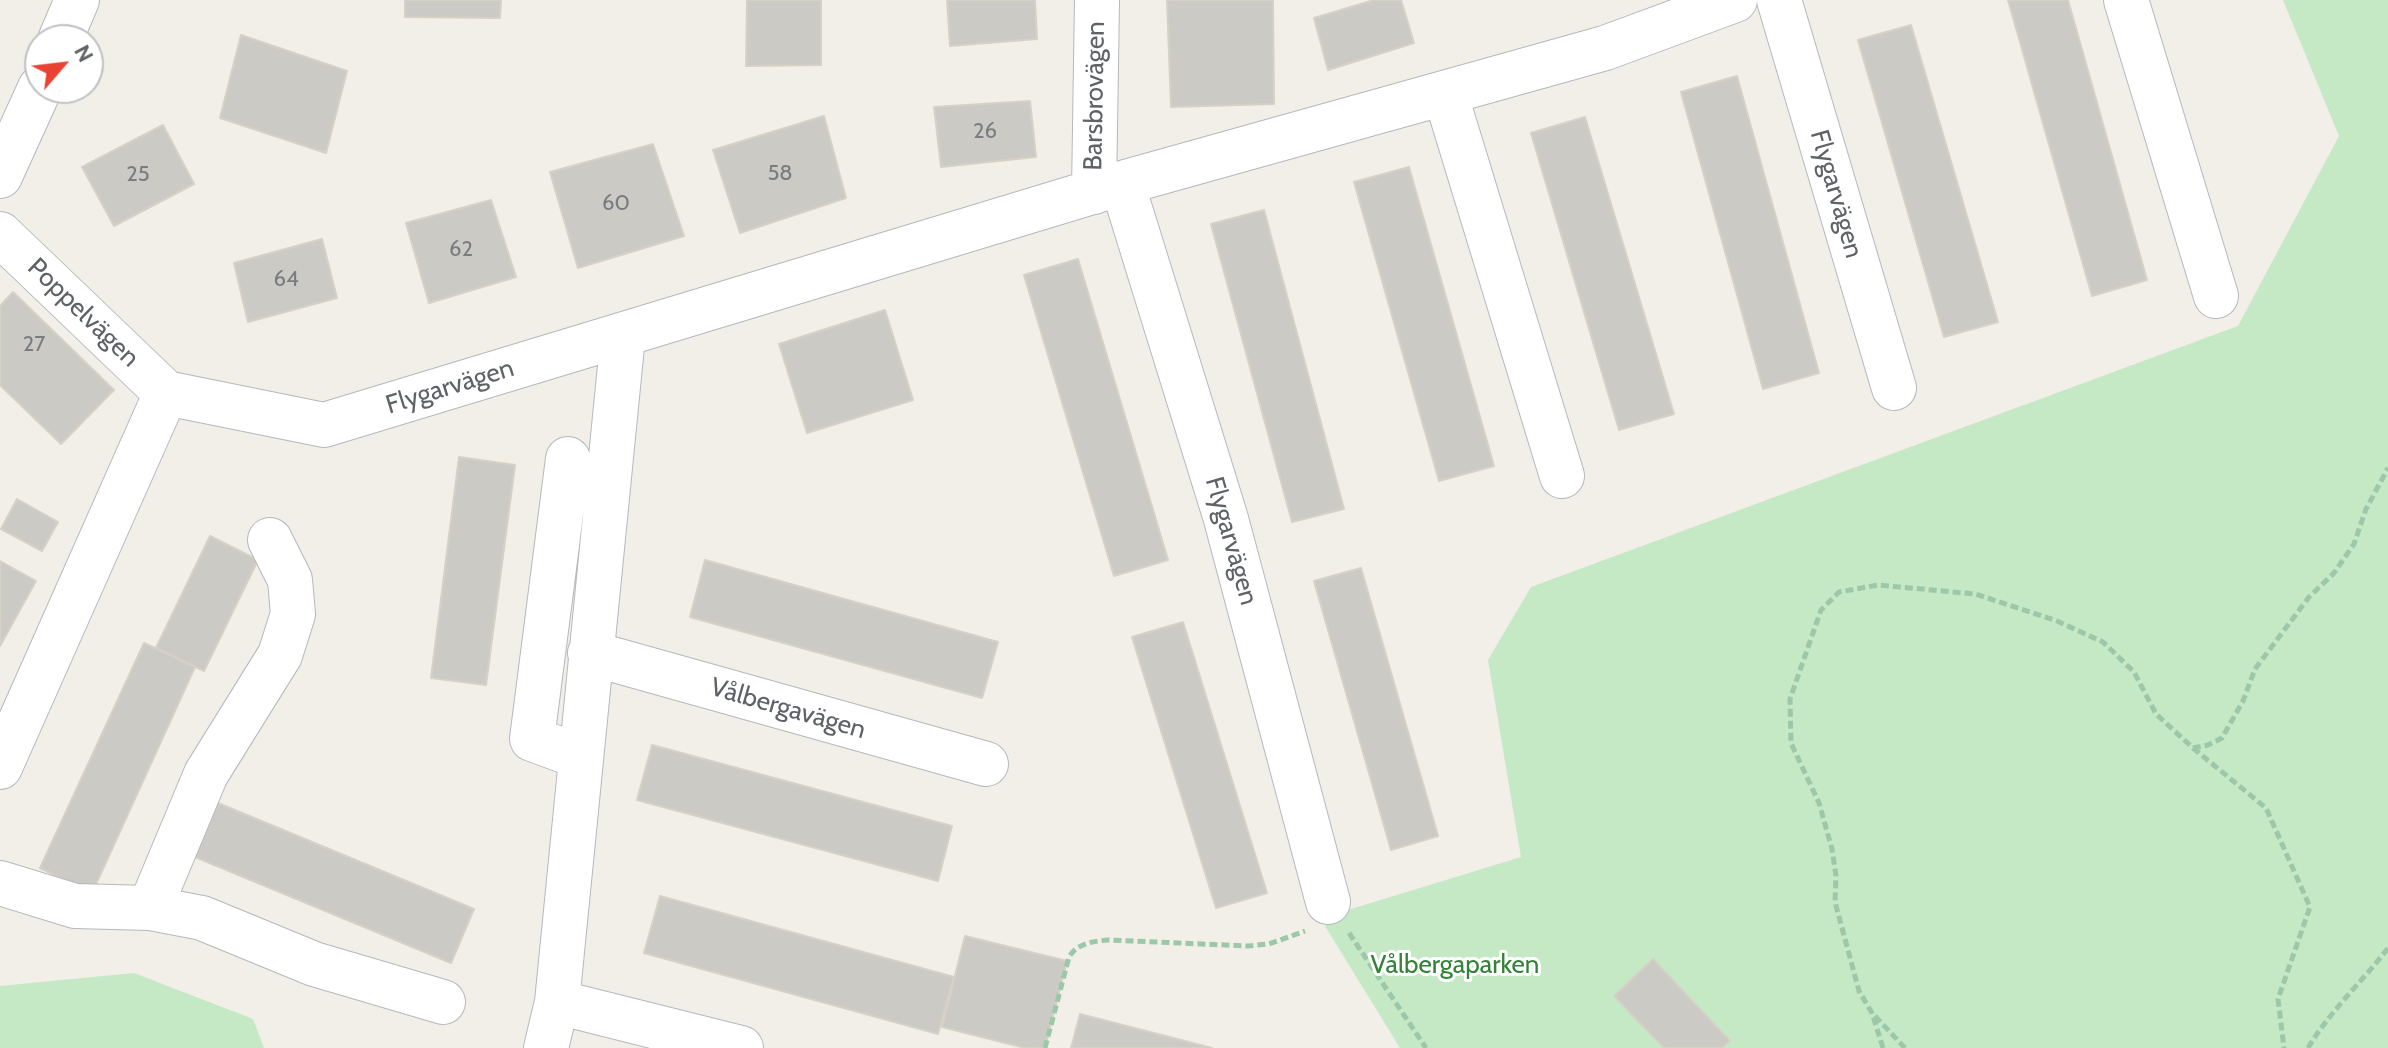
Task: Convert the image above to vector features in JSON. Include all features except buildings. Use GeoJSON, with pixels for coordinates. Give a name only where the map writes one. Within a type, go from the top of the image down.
{"type":"FeatureCollection","features":[{"type":"Feature","properties":{"kind":"street"},"geometry":{"type":"LineString","coordinates":[[67,24],[77,0]]}},
{"type":"Feature","properties":{"kind":"street","name":"Barsbrovägen"},"geometry":{"type":"LineString","coordinates":[[1097,0],[1108,188]]}},
{"type":"Feature","properties":{"kind":"street","name":"Flygarvägen"},"geometry":{"type":"LineString","coordinates":[[166,393],[324,425],[1108,188],[1605,48],[1735,0]]}},
{"type":"Feature","properties":{"kind":"street","name":"Flygarvägen"},"geometry":{"type":"LineString","coordinates":[[1779,0],[1894,388]]}},
{"type":"Feature","properties":{"kind":"street"},"geometry":{"type":"LineString","coordinates":[[2126,0],[2216,296]]}},
{"type":"Feature","properties":{"kind":"street"},"geometry":{"type":"LineString","coordinates":[[1445,93],[1562,476]]}},
{"type":"Feature","properties":{"kind":"street"},"geometry":{"type":"LineString","coordinates":[[0,176],[33,104]]}},
{"type":"Feature","properties":{"kind":"street","name":"Flygarvägen"},"geometry":{"type":"LineString","coordinates":[[1108,188],[1226,519],[1332,908]]}},
{"type":"Feature","properties":{"kind":"street","name":"Poppelvägen"},"geometry":{"type":"LineString","coordinates":[[0,234],[166,393]]}},
{"type":"Feature","properties":{"kind":"street"},"geometry":{"type":"LineString","coordinates":[[546,1048],[557,1002],[623,336]]}},
{"type":"Feature","properties":{"kind":"street"},"geometry":{"type":"LineString","coordinates":[[0,767],[166,393]]}},
{"type":"Feature","properties":{"kind":"street"},"geometry":{"type":"LineString","coordinates":[[568,459],[532,739],[581,757]]}},
{"type":"Feature","properties":{"kind":"street"},"geometry":{"type":"LineString","coordinates":[[150,908],[206,774],[280,655],[293,614],[292,602],[290,580],[270,540]]}},
{"type":"Feature","properties":{"kind":"street","name":"Vålbergavägen"},"geometry":{"type":"LineString","coordinates":[[590,653],[986,764]]}},
{"type":"Feature","properties":{"kind":"street"},"geometry":{"type":"LineString","coordinates":[[0,883],[75,906],[150,908],[202,918],[314,964],[443,1002]]}},
{"type":"Feature","properties":{"kind":"street"},"geometry":{"type":"LineString","coordinates":[[557,1002],[741,1048]]}},
{"type":"Feature","properties":{"kind":"path"},"geometry":{"type":"LineString","coordinates":[[2193,748],[2222,738],[2243,701],[2255,669],[2354,544],[2366,509],[2388,468]]}},
{"type":"Feature","properties":{"kind":"path"},"geometry":{"type":"LineString","coordinates":[[1905,1048],[1872,1013],[1859,991],[1835,902],[1836,876],[1832,849],[1819,803],[1791,743],[1790,699],[1821,610],[1839,592],[1878,585],[1975,594],[2057,621],[2103,642],[2134,672],[2156,714],[2266,808],[2310,907],[2278,999],[2284,1048]]}},
{"type":"Feature","properties":{"kind":"path"},"geometry":{"type":"LineString","coordinates":[[1045,1048],[1069,957],[1080,946],[1109,940],[1248,946],[1269,944],[1300,934],[1332,908],[1426,1048]]}},
{"type":"Feature","properties":{"kind":"path"},"geometry":{"type":"LineString","coordinates":[[2308,1048],[2350,991],[2388,948]]}},
{"type":"Feature","properties":{"kind":"path"},"geometry":{"type":"LineString","coordinates":[[1872,1013],[1883,1048]]}},
{"type":"Feature","properties":{"kind":"green space","name":"Vålbergaparken"},"geometry":{"type":"Polygon","coordinates":[[[2283,0],[2388,0],[2388,1048],[1400,1048],[1325,926],[1348,910],[1521,857],[1488,660],[1531,587],[2238,326],[2339,136],[2283,0]]]}},
{"type":"Feature","properties":{"kind":"green space"},"geometry":{"type":"Polygon","coordinates":[[[134,973],[253,1019],[264,1048],[0,1048],[0,986],[134,973]]]}}]}
